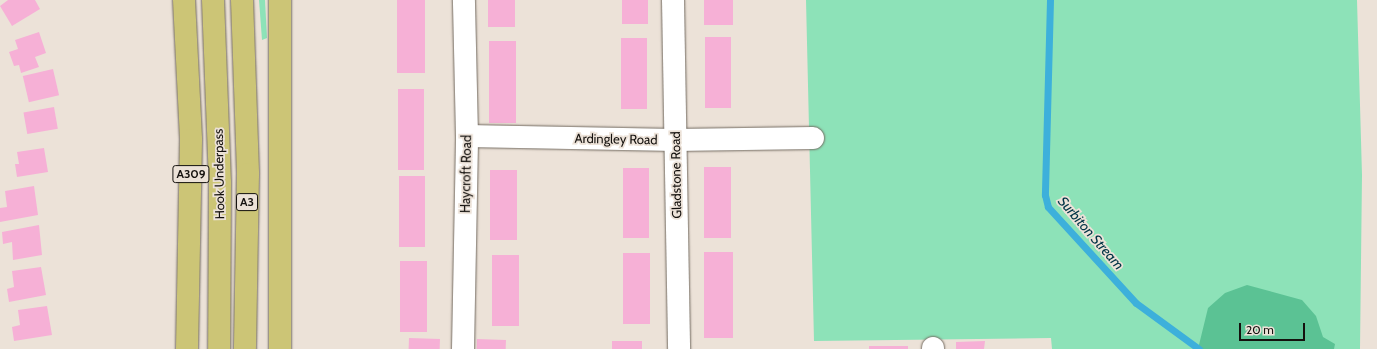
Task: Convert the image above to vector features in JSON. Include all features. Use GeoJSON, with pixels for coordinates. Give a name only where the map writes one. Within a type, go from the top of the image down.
{"type":"FeatureCollection","features":[{"type":"Feature","properties":{"kind":"highway","name":"A309"},"geometry":{"type":"LineString","coordinates":[[184,0],[192,140],[188,349]]}},
{"type":"Feature","properties":{"kind":"highway","name":"Hook Underpass"},"geometry":{"type":"LineString","coordinates":[[213,0],[220,183],[219,349]]}},
{"type":"Feature","properties":{"kind":"highway","name":"A3"},"geometry":{"type":"LineString","coordinates":[[242,0],[248,174],[245,349]]}},
{"type":"Feature","properties":{"kind":"highway"},"geometry":{"type":"LineString","coordinates":[[280,0],[280,349]]}},
{"type":"Feature","properties":{"kind":"street","name":"Haycroft Road"},"geometry":{"type":"LineString","coordinates":[[463,349],[466,136],[464,0]]}},
{"type":"Feature","properties":{"kind":"street","name":"Gladstone Road"},"geometry":{"type":"LineString","coordinates":[[673,0],[679,349]]}},
{"type":"Feature","properties":{"kind":"street","name":"Ardingley Road"},"geometry":{"type":"LineString","coordinates":[[466,136],[675,140],[812,138]]}},
{"type":"Feature","properties":{"kind":"green space"},"geometry":{"type":"Polygon","coordinates":[[[259,0],[265,0],[267,38],[262,40],[259,0]]]}},
{"type":"Feature","properties":{"kind":"green space"},"geometry":{"type":"Polygon","coordinates":[[[806,0],[1357,0],[1362,175],[1360,349],[1052,349],[1051,338],[814,341],[806,0]]]}},
{"type":"Feature","properties":{"kind":"green space"},"geometry":{"type":"Polygon","coordinates":[[[1247,285],[1302,300],[1316,316],[1323,337],[1335,344],[1334,349],[1198,349],[1208,308],[1225,293],[1247,285]]]}},
{"type":"Feature","properties":{"kind":"building"},"geometry":{"type":"Polygon","coordinates":[[[8,0],[35,0],[40,9],[12,26],[0,6],[8,0]]]}},
{"type":"Feature","properties":{"kind":"building"},"geometry":{"type":"Polygon","coordinates":[[[397,0],[425,0],[425,73],[397,73],[397,0]]]}},
{"type":"Feature","properties":{"kind":"building"},"geometry":{"type":"Polygon","coordinates":[[[488,0],[515,0],[515,27],[488,27],[488,0]]]}},
{"type":"Feature","properties":{"kind":"building"},"geometry":{"type":"Polygon","coordinates":[[[622,0],[648,0],[648,24],[622,24],[622,0]]]}},
{"type":"Feature","properties":{"kind":"building"},"geometry":{"type":"Polygon","coordinates":[[[704,0],[733,0],[733,25],[704,25],[704,0]]]}},
{"type":"Feature","properties":{"kind":"building"},"geometry":{"type":"Polygon","coordinates":[[[39,32],[46,53],[35,57],[39,67],[21,73],[19,65],[14,66],[9,52],[18,49],[15,40],[39,32]]]}},
{"type":"Feature","properties":{"kind":"building"},"geometry":{"type":"Polygon","coordinates":[[[705,37],[731,37],[731,108],[705,108],[705,37]]]}},
{"type":"Feature","properties":{"kind":"building"},"geometry":{"type":"Polygon","coordinates":[[[621,38],[647,38],[647,109],[621,109],[621,38]]]}},
{"type":"Feature","properties":{"kind":"building"},"geometry":{"type":"Polygon","coordinates":[[[489,41],[516,41],[516,123],[489,123],[489,41]]]}},
{"type":"Feature","properties":{"kind":"building"},"geometry":{"type":"Polygon","coordinates":[[[53,69],[59,95],[29,102],[23,76],[53,69]]]}},
{"type":"Feature","properties":{"kind":"building"},"geometry":{"type":"Polygon","coordinates":[[[398,89],[424,89],[424,170],[398,170],[398,89]]]}},
{"type":"Feature","properties":{"kind":"building"},"geometry":{"type":"Polygon","coordinates":[[[54,107],[58,129],[27,134],[23,112],[54,107]]]}},
{"type":"Feature","properties":{"kind":"building"},"geometry":{"type":"Polygon","coordinates":[[[44,148],[48,172],[17,177],[15,164],[19,164],[17,152],[44,148]]]}},
{"type":"Feature","properties":{"kind":"building"},"geometry":{"type":"Polygon","coordinates":[[[704,167],[731,167],[731,238],[704,238],[704,167]]]}},
{"type":"Feature","properties":{"kind":"building"},"geometry":{"type":"Polygon","coordinates":[[[623,168],[649,168],[649,238],[623,238],[623,168]]]}},
{"type":"Feature","properties":{"kind":"building"},"geometry":{"type":"Polygon","coordinates":[[[490,170],[517,170],[517,240],[490,240],[490,170]]]}},
{"type":"Feature","properties":{"kind":"building"},"geometry":{"type":"Polygon","coordinates":[[[399,176],[425,176],[425,247],[399,247],[399,176]]]}},
{"type":"Feature","properties":{"kind":"building"},"geometry":{"type":"Polygon","coordinates":[[[34,186],[38,215],[0,222],[0,208],[7,207],[5,191],[34,186]]]}},
{"type":"Feature","properties":{"kind":"building"},"geometry":{"type":"Polygon","coordinates":[[[39,225],[42,255],[13,260],[12,242],[3,244],[2,232],[39,225]]]}},
{"type":"Feature","properties":{"kind":"building"},"geometry":{"type":"Polygon","coordinates":[[[704,252],[733,252],[733,338],[704,338],[704,252]]]}},
{"type":"Feature","properties":{"kind":"building"},"geometry":{"type":"Polygon","coordinates":[[[623,253],[650,253],[650,324],[623,324],[623,253]]]}},
{"type":"Feature","properties":{"kind":"building"},"geometry":{"type":"Polygon","coordinates":[[[492,255],[519,255],[519,326],[492,326],[492,255]]]}},
{"type":"Feature","properties":{"kind":"building"},"geometry":{"type":"Polygon","coordinates":[[[400,261],[427,261],[427,332],[400,332],[400,261]]]}},
{"type":"Feature","properties":{"kind":"building"},"geometry":{"type":"Polygon","coordinates":[[[41,267],[46,295],[9,302],[7,289],[14,287],[12,271],[41,267]]]}},
{"type":"Feature","properties":{"kind":"building"},"geometry":{"type":"Polygon","coordinates":[[[47,306],[52,335],[14,341],[12,327],[20,325],[18,310],[47,306]]]}},
{"type":"Feature","properties":{"kind":"building"},"geometry":{"type":"Polygon","coordinates":[[[409,338],[440,339],[440,349],[409,349],[409,338]]]}},
{"type":"Feature","properties":{"kind":"building"},"geometry":{"type":"Polygon","coordinates":[[[477,339],[506,340],[506,349],[477,349],[477,339]]]}},
{"type":"Feature","properties":{"kind":"building"},"geometry":{"type":"Polygon","coordinates":[[[612,341],[642,341],[642,349],[612,349],[612,341]]]}},
{"type":"Feature","properties":{"kind":"building"},"geometry":{"type":"Polygon","coordinates":[[[985,341],[984,349],[956,349],[956,342],[985,341]]]}},
{"type":"Feature","properties":{"kind":"building"},"geometry":{"type":"Polygon","coordinates":[[[869,346],[908,346],[908,349],[869,349],[869,346]]]}},
{"type":"Feature","properties":{"kind":"waterway","name":"Surbiton Stream"},"geometry":{"type":"LineString","coordinates":[[1050,0],[1045,195],[1048,207],[1136,303],[1199,349]]}}]}
